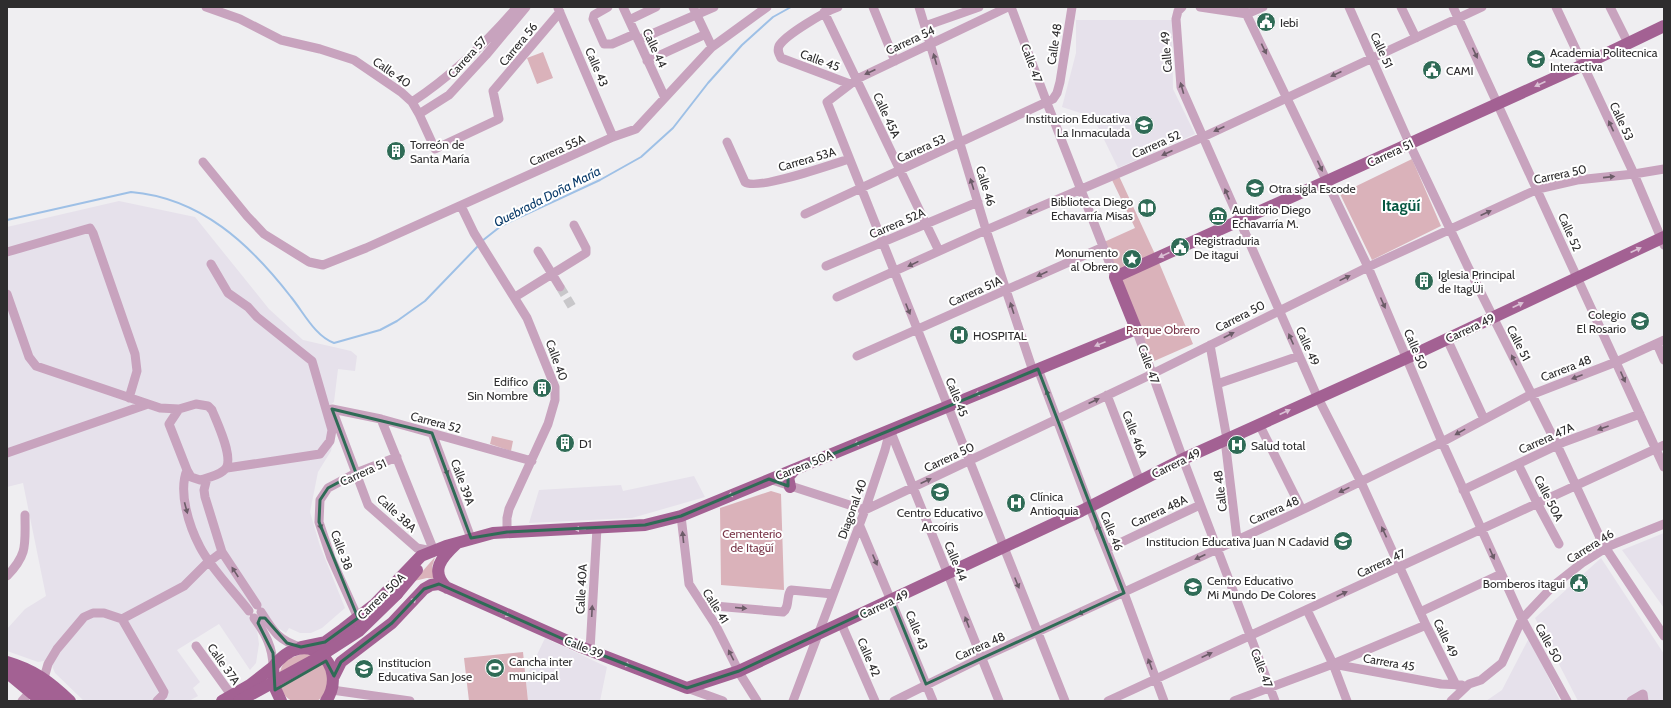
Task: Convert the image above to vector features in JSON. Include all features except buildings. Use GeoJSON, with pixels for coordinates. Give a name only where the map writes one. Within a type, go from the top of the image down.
{"type":"FeatureCollection","features":[{"type":"Feature","properties":{"kind":"main road","name":"Carrera 51"},"geometry":{"type":"LineString","coordinates":[[1115,277],[1410,144],[1497,102],[1583,65],[1664,26]]}},
{"type":"Feature","properties":{"kind":"main road","name":"Carrera 49"},"geometry":{"type":"LineString","coordinates":[[687,688],[739,671],[1089,507],[1182,459],[1663,240]]}},
{"type":"Feature","properties":{"kind":"main road","name":"Calle 47"},"geometry":{"type":"LineString","coordinates":[[1115,277],[1136,329]]}},
{"type":"Feature","properties":{"kind":"main road","name":"Carrera 50A"},"geometry":{"type":"LineString","coordinates":[[273,667],[281,656],[290,650],[325,642],[358,618],[375,604],[421,556],[439,553],[459,542],[471,538],[507,532],[645,525],[681,516],[1136,329]]}},
{"type":"Feature","properties":{"kind":"main road"},"geometry":{"type":"LineString","coordinates":[[790,486],[788,477],[794,470]]}},
{"type":"Feature","properties":{"kind":"main road"},"geometry":{"type":"LineString","coordinates":[[439,553],[440,564],[438,571],[443,586]]}},
{"type":"Feature","properties":{"kind":"main road"},"geometry":{"type":"LineString","coordinates":[[255,701],[346,649],[385,618],[399,597],[439,553]]}},
{"type":"Feature","properties":{"kind":"main road"},"geometry":{"type":"LineString","coordinates":[[231,699],[314,660],[359,631],[399,597],[421,582],[427,581],[443,586]]}},
{"type":"Feature","properties":{"kind":"main road","name":"Carrera 50A"},"geometry":{"type":"LineString","coordinates":[[334,676],[341,662],[392,623],[424,589],[431,585],[443,586]]}},
{"type":"Feature","properties":{"kind":"main road","name":"Calle 39"},"geometry":{"type":"LineString","coordinates":[[443,586],[466,598],[590,650],[687,688]]}},
{"type":"Feature","properties":{"kind":"main road"},"geometry":{"type":"LineString","coordinates":[[301,647],[314,651],[325,658],[334,676],[330,696]]}},
{"type":"Feature","properties":{"kind":"main road"},"geometry":{"type":"LineString","coordinates":[[7,662],[24,667],[44,678],[70,701]]}},
{"type":"Feature","properties":{"kind":"main road"},"geometry":{"type":"LineString","coordinates":[[231,699],[273,667]]}},
{"type":"Feature","properties":{"kind":"main road"},"geometry":{"type":"LineString","coordinates":[[273,667],[273,678],[277,699]]}},
{"type":"Feature","properties":{"kind":"main road"},"geometry":{"type":"LineString","coordinates":[[7,672],[41,701]]}},
{"type":"Feature","properties":{"kind":"main road"},"geometry":{"type":"LineString","coordinates":[[7,672],[31,679],[56,701]]}},
{"type":"Feature","properties":{"kind":"street","name":"Calle 40"},"geometry":{"type":"LineString","coordinates":[[206,7],[240,19],[281,40],[320,49],[354,60],[401,92],[412,102],[419,114],[434,149]]}},
{"type":"Feature","properties":{"kind":"street","name":"Carrera 57"},"geometry":{"type":"LineString","coordinates":[[412,102],[440,83],[503,24],[517,7]]}},
{"type":"Feature","properties":{"kind":"street","name":"Carrera 57"},"geometry":{"type":"LineString","coordinates":[[419,114],[449,95],[486,55],[526,7]]}},
{"type":"Feature","properties":{"kind":"street"},"geometry":{"type":"LineString","coordinates":[[608,7],[594,15],[594,19],[604,44],[612,44],[637,37],[695,11],[714,7]]}},
{"type":"Feature","properties":{"kind":"street","name":"Calle 44"},"geometry":{"type":"LineString","coordinates":[[623,7],[664,98]]}},
{"type":"Feature","properties":{"kind":"street"},"geometry":{"type":"LineString","coordinates":[[629,20],[656,7]]}},
{"type":"Feature","properties":{"kind":"street","name":"Carrera 55A"},"geometry":{"type":"LineString","coordinates":[[203,162],[246,216],[264,234],[309,262],[323,265],[366,248],[613,137],[636,129],[712,47],[767,7]]}},
{"type":"Feature","properties":{"kind":"street"},"geometry":{"type":"LineString","coordinates":[[824,12],[838,7]]}},
{"type":"Feature","properties":{"kind":"street"},"geometry":{"type":"LineString","coordinates":[[873,7],[895,61]]}},
{"type":"Feature","properties":{"kind":"street","name":"Calle 46"},"geometry":{"type":"LineString","coordinates":[[919,7],[986,230],[1007,290],[1036,370],[1057,419],[1089,507],[1107,549],[1164,701]]}},
{"type":"Feature","properties":{"kind":"street"},"geometry":{"type":"LineString","coordinates":[[925,26],[978,7]]}},
{"type":"Feature","properties":{"kind":"street","name":"Carrera 54"},"geometry":{"type":"LineString","coordinates":[[827,102],[853,81],[1010,7]]}},
{"type":"Feature","properties":{"kind":"street","name":"Calle 47"},"geometry":{"type":"LineString","coordinates":[[1010,7],[1115,277]]}},
{"type":"Feature","properties":{"kind":"street","name":"Calle 48"},"geometry":{"type":"LineString","coordinates":[[1047,103],[1057,93],[1060,82],[1072,7]]}},
{"type":"Feature","properties":{"kind":"street","name":"Calle 49"},"geometry":{"type":"LineString","coordinates":[[1182,7],[1178,11],[1176,19],[1181,87],[1299,356],[1361,482],[1426,625],[1456,685]]}},
{"type":"Feature","properties":{"kind":"street"},"geometry":{"type":"LineString","coordinates":[[1200,7],[1245,10],[1262,7]]}},
{"type":"Feature","properties":{"kind":"street","name":"Calle 51"},"geometry":{"type":"LineString","coordinates":[[1349,7],[1410,144],[1450,229],[1557,445],[1605,549],[1664,636]]}},
{"type":"Feature","properties":{"kind":"street"},"geometry":{"type":"LineString","coordinates":[[1401,7],[1416,38]]}},
{"type":"Feature","properties":{"kind":"street","name":"Calle 52"},"geometry":{"type":"LineString","coordinates":[[1454,7],[1640,414],[1660,447],[1664,467]]}},
{"type":"Feature","properties":{"kind":"street","name":"Carrera 52"},"geometry":{"type":"LineString","coordinates":[[837,297],[894,273],[986,230],[1203,137],[1482,7]]}},
{"type":"Feature","properties":{"kind":"street","name":"Calle 53"},"geometry":{"type":"LineString","coordinates":[[1556,7],[1663,240]]}},
{"type":"Feature","properties":{"kind":"street"},"geometry":{"type":"LineString","coordinates":[[1610,7],[1628,43]]}},
{"type":"Feature","properties":{"kind":"street","name":"Carrera 56"},"geometry":{"type":"LineString","coordinates":[[434,149],[499,119],[493,91],[559,10]]}},
{"type":"Feature","properties":{"kind":"street","name":"Calle 43"},"geometry":{"type":"LineString","coordinates":[[559,10],[613,137]]}},
{"type":"Feature","properties":{"kind":"street","name":"Calle 50"},"geometry":{"type":"LineString","coordinates":[[1245,10],[1368,267],[1442,442],[1522,619],[1568,701]]}},
{"type":"Feature","properties":{"kind":"street"},"geometry":{"type":"LineString","coordinates":[[695,11],[712,47]]}},
{"type":"Feature","properties":{"kind":"street","name":"Calle 45"},"geometry":{"type":"LineString","coordinates":[[824,12],[779,46],[778,52],[781,58],[853,81]]}},
{"type":"Feature","properties":{"kind":"street","name":"Calle 45A"},"geometry":{"type":"LineString","coordinates":[[824,12],[853,81],[900,170],[939,251]]}},
{"type":"Feature","properties":{"kind":"street"},"geometry":{"type":"LineString","coordinates":[[647,60],[706,34]]}},
{"type":"Feature","properties":{"kind":"street","name":"Calle 45"},"geometry":{"type":"LineString","coordinates":[[827,102],[1037,634],[1065,701]]}},
{"type":"Feature","properties":{"kind":"street","name":"Carrera 53"},"geometry":{"type":"LineString","coordinates":[[805,214],[1047,103]]}},
{"type":"Feature","properties":{"kind":"street","name":"Carrera 53A"},"geometry":{"type":"LineString","coordinates":[[727,142],[746,182],[753,185],[794,176],[849,159]]}},
{"type":"Feature","properties":{"kind":"street","name":"Carrera 50"},"geometry":{"type":"LineString","coordinates":[[865,510],[1153,374],[1278,310],[1368,267],[1538,189],[1577,180],[1664,169]]}},
{"type":"Feature","properties":{"kind":"street","name":"Carrera 52A"},"geometry":{"type":"LineString","coordinates":[[826,266],[978,202]]}},
{"type":"Feature","properties":{"kind":"street","name":"Calle 40"},"geometry":{"type":"LineString","coordinates":[[461,206],[474,233],[515,297],[535,337],[555,387],[555,400],[548,424],[509,509],[507,518],[507,532]]}},
{"type":"Feature","properties":{"kind":"street"},"geometry":{"type":"LineString","coordinates":[[515,297],[586,253],[586,248],[574,225]]}},
{"type":"Feature","properties":{"kind":"street"},"geometry":{"type":"LineString","coordinates":[[7,252],[90,228],[135,354],[137,371],[129,398]]}},
{"type":"Feature","properties":{"kind":"street","name":"Carrera 51A"},"geometry":{"type":"LineString","coordinates":[[857,356],[1103,247]]}},
{"type":"Feature","properties":{"kind":"street"},"geometry":{"type":"LineString","coordinates":[[538,251],[560,287]]}},
{"type":"Feature","properties":{"kind":"street"},"geometry":{"type":"LineString","coordinates":[[160,408],[169,424],[187,470],[195,480],[207,478],[227,468],[320,454],[330,441],[332,430],[312,361],[257,317],[248,307],[228,294],[211,264]]}},
{"type":"Feature","properties":{"kind":"street"},"geometry":{"type":"LineString","coordinates":[[7,294],[31,362],[36,366],[160,408],[179,409],[203,404],[212,410],[229,458],[227,468]]}},
{"type":"Feature","properties":{"kind":"street","name":"Calle 47"},"geometry":{"type":"LineString","coordinates":[[1136,329],[1182,459],[1275,701]]}},
{"type":"Feature","properties":{"kind":"street"},"geometry":{"type":"LineString","coordinates":[[1447,338],[1484,419]]}},
{"type":"Feature","properties":{"kind":"street"},"geometry":{"type":"LineString","coordinates":[[1660,342],[1664,360]]}},
{"type":"Feature","properties":{"kind":"street","name":"Carrera 48"},"geometry":{"type":"LineString","coordinates":[[894,701],[981,658],[1037,634],[1361,482],[1442,442],[1532,394],[1616,362],[1660,342]]}},
{"type":"Feature","properties":{"kind":"street","name":"Calle 48"},"geometry":{"type":"LineString","coordinates":[[1210,345],[1226,440],[1237,539]]}},
{"type":"Feature","properties":{"kind":"street"},"geometry":{"type":"LineString","coordinates":[[1217,384],[1299,356]]}},
{"type":"Feature","properties":{"kind":"street","name":"Calle 46A"},"geometry":{"type":"LineString","coordinates":[[1107,395],[1140,481]]}},
{"type":"Feature","properties":{"kind":"street"},"geometry":{"type":"LineString","coordinates":[[7,453],[148,404]]}},
{"type":"Feature","properties":{"kind":"street"},"geometry":{"type":"LineString","coordinates":[[169,424],[179,409]]}},
{"type":"Feature","properties":{"kind":"street","name":"Carrera 52"},"geometry":{"type":"LineString","coordinates":[[332,409],[382,419],[532,461]]}},
{"type":"Feature","properties":{"kind":"street","name":"Calle 38A"},"geometry":{"type":"LineString","coordinates":[[332,409],[368,504],[417,548],[439,553]]}},
{"type":"Feature","properties":{"kind":"street","name":"Carrera 47A"},"geometry":{"type":"LineString","coordinates":[[1463,490],[1557,445],[1640,414]]}},
{"type":"Feature","properties":{"kind":"street"},"geometry":{"type":"LineString","coordinates":[[382,419],[397,458],[439,553]]}},
{"type":"Feature","properties":{"kind":"street"},"geometry":{"type":"LineString","coordinates":[[1259,424],[1302,510]]}},
{"type":"Feature","properties":{"kind":"street","name":"Calle 44"},"geometry":{"type":"LineString","coordinates":[[890,430],[912,488],[999,701]]}},
{"type":"Feature","properties":{"kind":"street","name":"Diagonal 40"},"geometry":{"type":"LineString","coordinates":[[793,701],[865,510],[890,430]]}},
{"type":"Feature","properties":{"kind":"street","name":"Calle 39A"},"geometry":{"type":"LineString","coordinates":[[432,434],[471,538]]}},
{"type":"Feature","properties":{"kind":"street","name":"Carrera 47"},"geometry":{"type":"LineString","coordinates":[[1108,701],[1660,447]]}},
{"type":"Feature","properties":{"kind":"street"},"geometry":{"type":"LineString","coordinates":[[882,459],[890,454],[899,454]]}},
{"type":"Feature","properties":{"kind":"street","name":"Carrera 51"},"geometry":{"type":"LineString","coordinates":[[328,488],[356,474],[397,458]]}},
{"type":"Feature","properties":{"kind":"street","name":"Calle 50A"},"geometry":{"type":"LineString","coordinates":[[1518,464],[1559,544]]}},
{"type":"Feature","properties":{"kind":"street"},"geometry":{"type":"LineString","coordinates":[[187,470],[183,487],[185,506],[200,547],[210,562],[257,615],[287,643],[301,647]]}},
{"type":"Feature","properties":{"kind":"street"},"geometry":{"type":"LineString","coordinates":[[207,478],[204,490],[205,497],[222,552],[257,615],[273,653],[273,667]]}},
{"type":"Feature","properties":{"kind":"street"},"geometry":{"type":"LineString","coordinates":[[769,479],[865,510]]}},
{"type":"Feature","properties":{"kind":"street","name":"Calle 38"},"geometry":{"type":"LineString","coordinates":[[328,488],[320,500],[319,522],[331,558],[358,618]]}},
{"type":"Feature","properties":{"kind":"street","name":"Carrera 48A"},"geometry":{"type":"LineString","coordinates":[[1107,549],[1200,505]]}},
{"type":"Feature","properties":{"kind":"street"},"geometry":{"type":"LineString","coordinates":[[7,576],[25,551],[24,516]]}},
{"type":"Feature","properties":{"kind":"street","name":"Calle 41"},"geometry":{"type":"LineString","coordinates":[[681,516],[687,576],[693,592],[715,624],[739,671],[757,701]]}},
{"type":"Feature","properties":{"kind":"street","name":"Calle 43"},"geometry":{"type":"LineString","coordinates":[[859,524],[933,701]]}},
{"type":"Feature","properties":{"kind":"street","name":"Carrera 46"},"geometry":{"type":"LineString","coordinates":[[1469,684],[1481,680],[1502,663],[1522,619],[1553,586],[1582,563],[1605,549],[1624,539],[1664,524]]}},
{"type":"Feature","properties":{"kind":"street","name":"Calle 40A"},"geometry":{"type":"LineString","coordinates":[[590,650],[596,528]]}},
{"type":"Feature","properties":{"kind":"street"},"geometry":{"type":"LineString","coordinates":[[122,619],[184,586],[222,552]]}},
{"type":"Feature","properties":{"kind":"street"},"geometry":{"type":"LineString","coordinates":[[1420,612],[1501,574]]}},
{"type":"Feature","properties":{"kind":"street"},"geometry":{"type":"LineString","coordinates":[[702,605],[783,612],[787,608],[789,592],[791,590],[833,594]]}},
{"type":"Feature","properties":{"kind":"street"},"geometry":{"type":"LineString","coordinates":[[1307,610],[1333,664],[1347,701]]}},
{"type":"Feature","properties":{"kind":"street"},"geometry":{"type":"LineString","coordinates":[[44,678],[48,664],[57,648],[84,617],[93,613],[104,613],[122,619],[164,692],[157,701]]}},
{"type":"Feature","properties":{"kind":"street","name":"Calle 42"},"geometry":{"type":"LineString","coordinates":[[841,623],[875,701]]}},
{"type":"Feature","properties":{"kind":"street"},"geometry":{"type":"LineString","coordinates":[[1234,701],[1333,664],[1426,625]]}},
{"type":"Feature","properties":{"kind":"street","name":"Calle 37A"},"geometry":{"type":"LineString","coordinates":[[196,646],[231,699]]}},
{"type":"Feature","properties":{"kind":"street","name":"Carrera 45"},"geometry":{"type":"LineString","coordinates":[[1333,664],[1441,684],[1469,684]]}},
{"type":"Feature","properties":{"kind":"street"},"geometry":{"type":"LineString","coordinates":[[1451,701],[1469,684]]}},
{"type":"Feature","properties":{"kind":"street","name":"Calle 39"},"geometry":{"type":"LineString","coordinates":[[687,688],[723,701]]}},
{"type":"Feature","properties":{"kind":"street"},"geometry":{"type":"LineString","coordinates":[[22,701],[31,691]]}},
{"type":"Feature","properties":{"kind":"street"},"geometry":{"type":"LineString","coordinates":[[330,696],[410,701]]}},
{"type":"Feature","properties":{"kind":"street"},"geometry":{"type":"LineString","coordinates":[[1631,701],[1644,698]]}},
{"type":"Feature","properties":{"kind":"highlighted area"},"geometry":{"type":"Polygon","coordinates":[[[1038,369],[1124,593],[926,684],[892,600],[739,671],[687,688],[581,647],[439,584],[424,589],[392,623],[341,662],[334,676],[326,661],[275,690],[273,653],[258,623],[260,618],[265,618],[287,643],[301,647],[325,642],[358,618],[319,522],[320,500],[328,488],[356,473],[332,409],[432,433],[471,538],[507,532],[645,525],[681,516],[769,479],[788,486],[788,477],[794,470],[1038,369]]]}},
{"type":"Feature","properties":{"kind":"shaded area"},"geometry":{"type":"Polygon","coordinates":[[[1076,20],[1172,20],[1173,89],[1195,134],[1118,168],[1093,117],[1062,107],[1076,53],[1076,20]]]}},
{"type":"Feature","properties":{"kind":"shaded area"},"geometry":{"type":"Polygon","coordinates":[[[119,201],[195,217],[269,309],[303,340],[351,351],[357,356],[355,371],[338,369],[334,402],[329,406],[336,429],[331,451],[318,472],[310,512],[320,546],[345,608],[322,628],[311,633],[300,633],[289,628],[286,633],[278,628],[258,604],[247,613],[257,630],[259,644],[256,663],[250,670],[219,624],[177,650],[200,682],[193,688],[198,696],[189,701],[84,701],[55,673],[52,666],[44,661],[38,662],[7,651],[7,629],[25,609],[46,596],[23,483],[7,487],[7,227],[119,201]]]}},
{"type":"Feature","properties":{"kind":"shaded area"},"geometry":{"type":"Polygon","coordinates":[[[694,476],[705,497],[632,518],[529,523],[539,490],[621,485],[623,491],[694,476]]]}},
{"type":"Feature","properties":{"kind":"shaded area"},"geometry":{"type":"Polygon","coordinates":[[[1664,533],[1664,608],[1622,550],[1664,533]]]}},
{"type":"Feature","properties":{"kind":"shaded area"},"geometry":{"type":"Polygon","coordinates":[[[1601,558],[1664,654],[1664,701],[1578,701],[1535,618],[1601,558]]]}},
{"type":"Feature","properties":{"kind":"shaded area"},"geometry":{"type":"Polygon","coordinates":[[[545,638],[607,667],[600,701],[528,701],[526,678],[545,638]]]}},
{"type":"Feature","properties":{"kind":"shaded area"},"geometry":{"type":"Polygon","coordinates":[[[1529,638],[1560,701],[1486,701],[1502,690],[1529,638]]]}},
{"type":"Feature","properties":{"kind":"green space"},"geometry":{"type":"Polygon","coordinates":[[[543,52],[553,78],[537,84],[527,58],[543,52]]]}},
{"type":"Feature","properties":{"kind":"green space"},"geometry":{"type":"Polygon","coordinates":[[[1412,159],[1441,226],[1372,260],[1340,194],[1412,159]]]}},
{"type":"Feature","properties":{"kind":"green space","name":"Parque Obrero"},"geometry":{"type":"Polygon","coordinates":[[[1119,176],[1160,265],[1193,344],[1152,362],[1104,242],[1135,228],[1112,180],[1119,176]]]}},
{"type":"Feature","properties":{"kind":"green space"},"geometry":{"type":"Polygon","coordinates":[[[492,436],[513,441],[511,451],[490,444],[492,436]]]}},
{"type":"Feature","properties":{"kind":"green space","name":"Cementerio de Itagüí"},"geometry":{"type":"Polygon","coordinates":[[[771,491],[781,494],[784,590],[721,585],[720,508],[771,491]]]}},
{"type":"Feature","properties":{"kind":"green space"},"geometry":{"type":"Polygon","coordinates":[[[435,557],[432,567],[437,579],[427,578],[414,581],[435,557]]]}},
{"type":"Feature","properties":{"kind":"green space","name":"Cancha inter municipal"},"geometry":{"type":"Polygon","coordinates":[[[523,652],[528,701],[469,701],[464,658],[523,652]]]}},
{"type":"Feature","properties":{"kind":"green space"},"geometry":{"type":"Polygon","coordinates":[[[305,653],[321,662],[328,677],[327,688],[325,693],[317,701],[295,702],[287,698],[281,688],[281,669],[287,660],[305,653]]]}},
{"type":"Feature","properties":{"kind":"waterway","name":"Quebrada Doña María"},"geometry":{"type":"LineString","coordinates":[[482,241],[501,226],[600,180],[641,157],[673,128],[708,83],[742,45],[773,17],[791,7]]}},
{"type":"Feature","properties":{"kind":"waterway","name":"Quebrada Doña María"},"geometry":{"type":"LineString","coordinates":[[7,220],[131,192],[156,196],[180,203],[202,214],[241,242],[259,259],[291,297],[315,330],[327,340],[334,343],[380,330],[397,321],[425,301],[478,246]]}},
{"type":"Feature","properties":{"kind":"tunnel"},"geometry":{"type":"LineString","coordinates":[[560,287],[574,310]]}},
{"type":"Feature","properties":{"kind":"place","name":"Iebi"},"geometry":{"type":"Point","coordinates":[1266,22]}},
{"type":"Feature","properties":{"kind":"place","name":"Academia Politecnica Interactiva"},"geometry":{"type":"Point","coordinates":[1536,59]}},
{"type":"Feature","properties":{"kind":"place","name":"CAMI"},"geometry":{"type":"Point","coordinates":[1432,70]}},
{"type":"Feature","properties":{"kind":"place","name":"Institucion Educativa La Inmaculada"},"geometry":{"type":"Point","coordinates":[1144,125]}},
{"type":"Feature","properties":{"kind":"place","name":"Torreón de Santa María"},"geometry":{"type":"Point","coordinates":[396,151]}},
{"type":"Feature","properties":{"kind":"place","name":"Otra sigla Escode"},"geometry":{"type":"Point","coordinates":[1255,188]}},
{"type":"Feature","properties":{"kind":"place","name":"Biblioteca Diego Echavarría Misas"},"geometry":{"type":"Point","coordinates":[1147,208]}},
{"type":"Feature","properties":{"kind":"place","name":"Auditorio Diego Echavarría M."},"geometry":{"type":"Point","coordinates":[1218,216]}},
{"type":"Feature","properties":{"kind":"place","name":"Registraduria De itagui"},"geometry":{"type":"Point","coordinates":[1180,247]}},
{"type":"Feature","properties":{"kind":"place","name":"Monumento al Obrero"},"geometry":{"type":"Point","coordinates":[1132,259]}},
{"type":"Feature","properties":{"kind":"place","name":"Iglesia Principal de ItagÜi"},"geometry":{"type":"Point","coordinates":[1424,281]}},
{"type":"Feature","properties":{"kind":"place","name":"Colegio El Rosario"},"geometry":{"type":"Point","coordinates":[1640,321]}},
{"type":"Feature","properties":{"kind":"place","name":"HOSPITAL"},"geometry":{"type":"Point","coordinates":[959,335]}},
{"type":"Feature","properties":{"kind":"place","name":"Edifico Sin Nombre"},"geometry":{"type":"Point","coordinates":[542,388]}},
{"type":"Feature","properties":{"kind":"place","name":"D1"},"geometry":{"type":"Point","coordinates":[565,443]}},
{"type":"Feature","properties":{"kind":"place","name":"Salud total"},"geometry":{"type":"Point","coordinates":[1237,445]}},
{"type":"Feature","properties":{"kind":"place","name":"Centro Educativo Arcoíris"},"geometry":{"type":"Point","coordinates":[940,492]}},
{"type":"Feature","properties":{"kind":"place","name":"Clínica Antioquia"},"geometry":{"type":"Point","coordinates":[1016,503]}},
{"type":"Feature","properties":{"kind":"place","name":"Institucion Educativa Juan N Cadavid"},"geometry":{"type":"Point","coordinates":[1343,541]}},
{"type":"Feature","properties":{"kind":"place","name":"Bomberos itagui"},"geometry":{"type":"Point","coordinates":[1579,583]}},
{"type":"Feature","properties":{"kind":"place","name":"Centro Educativo Mi Mundo De Colores"},"geometry":{"type":"Point","coordinates":[1193,587]}},
{"type":"Feature","properties":{"kind":"place","name":"Cancha inter municipal"},"geometry":{"type":"Point","coordinates":[495,668]}},
{"type":"Feature","properties":{"kind":"place","name":"Institucion Educativa San Jose"},"geometry":{"type":"Point","coordinates":[364,669]}},
{"type":"Feature","properties":{"kind":"district","name":"Itagüí"},"geometry":{"type":"Point","coordinates":[1401,205]}}]}
